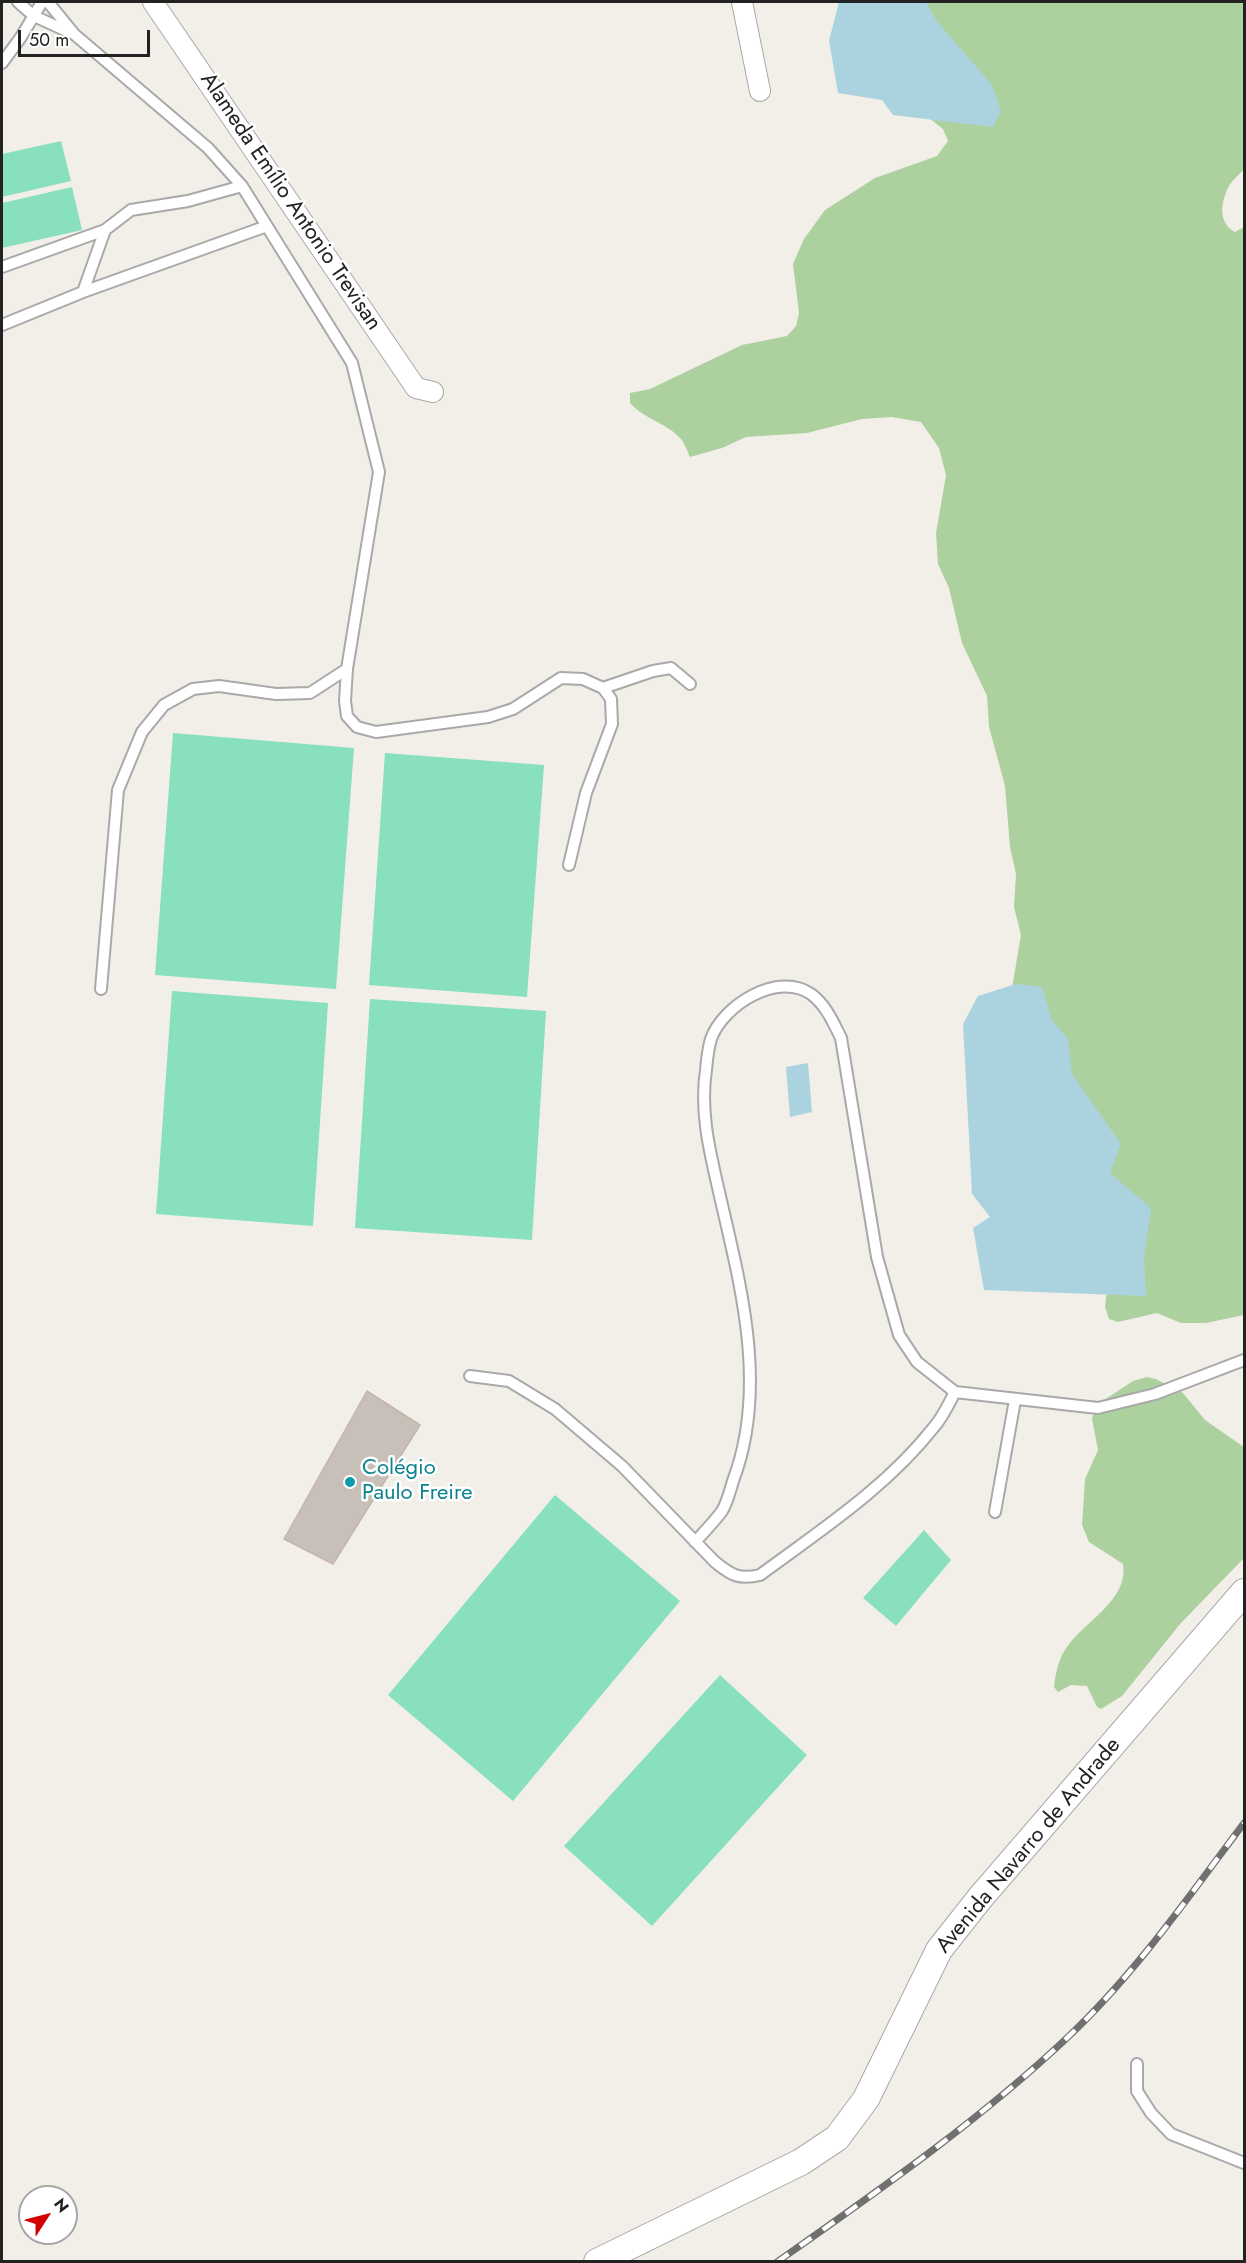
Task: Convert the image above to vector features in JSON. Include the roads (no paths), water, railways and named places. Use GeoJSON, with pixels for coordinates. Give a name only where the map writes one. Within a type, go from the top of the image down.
{"type":"FeatureCollection","features":[{"type":"Feature","properties":{"kind":"street","name":"Alameda Emílio Antonio Trevisan"},"geometry":{"type":"LineString","coordinates":[[153,2],[416,388],[433,392]]}},
{"type":"Feature","properties":{"kind":"street"},"geometry":{"type":"LineString","coordinates":[[742,2],[760,91]]}},
{"type":"Feature","properties":{"kind":"street","name":"Avenida Navarro de Andrade"},"geometry":{"type":"LineString","coordinates":[[597,2262],[801,2163],[837,2138],[866,2099],[939,1950],[980,1898],[1245,1592]]}},
{"type":"Feature","properties":{"kind":"lane"},"geometry":{"type":"LineString","coordinates":[[18,2],[34,16],[74,34]]}},
{"type":"Feature","properties":{"kind":"lane"},"geometry":{"type":"LineString","coordinates":[[2,63],[42,2]]}},
{"type":"Feature","properties":{"kind":"lane"},"geometry":{"type":"LineString","coordinates":[[48,2],[74,34],[208,148],[242,186],[352,363],[379,472],[347,669],[345,701],[347,716],[357,727],[376,732],[488,717],[513,709],[561,678],[583,679],[603,688],[611,699],[612,724],[586,793],[569,865]]}},
{"type":"Feature","properties":{"kind":"lane"},"geometry":{"type":"LineString","coordinates":[[2,267],[105,230],[131,210],[188,201],[242,186]]}},
{"type":"Feature","properties":{"kind":"lane"},"geometry":{"type":"LineString","coordinates":[[2,325],[83,292],[267,226]]}},
{"type":"Feature","properties":{"kind":"lane"},"geometry":{"type":"LineString","coordinates":[[83,292],[105,230]]}},
{"type":"Feature","properties":{"kind":"lane"},"geometry":{"type":"LineString","coordinates":[[603,688],[653,671],[671,668],[690,684]]}},
{"type":"Feature","properties":{"kind":"lane"},"geometry":{"type":"LineString","coordinates":[[101,989],[118,790],[142,732],[164,705],[194,689],[219,686],[276,694],[310,693],[347,669]]}},
{"type":"Feature","properties":{"kind":"lane"},"geometry":{"type":"LineString","coordinates":[[695,1542],[723,1509],[742,1459],[750,1406],[749,1341],[738,1275],[705,1133],[705,1072],[711,1038],[727,1016],[744,1001],[766,989],[788,985],[810,994],[828,1011],[841,1038],[877,1257],[899,1335],[917,1362],[955,1392],[1098,1408],[1155,1394],[1245,1360]]}},
{"type":"Feature","properties":{"kind":"lane"},"geometry":{"type":"LineString","coordinates":[[470,1376],[509,1381],[555,1409],[622,1466],[695,1542],[731,1575],[748,1578],[760,1575],[901,1467],[936,1426],[955,1392]]}},
{"type":"Feature","properties":{"kind":"lane"},"geometry":{"type":"LineString","coordinates":[[995,1512],[1015,1400]]}},
{"type":"Feature","properties":{"kind":"lane"},"geometry":{"type":"LineString","coordinates":[[1137,2064],[1137,2091],[1151,2113],[1171,2134],[1245,2163]]}},
{"type":"Feature","properties":{"kind":"water"},"geometry":{"type":"Polygon","coordinates":[[[839,2],[926,2],[936,20],[992,85],[1001,112],[993,127],[893,115],[882,100],[838,93],[829,41],[839,2]]]}},
{"type":"Feature","properties":{"kind":"water"},"geometry":{"type":"Polygon","coordinates":[[[1016,984],[1042,987],[1052,1020],[1068,1039],[1072,1074],[1121,1144],[1110,1173],[1151,1208],[1144,1258],[1146,1296],[984,1290],[973,1228],[990,1217],[972,1194],[963,1024],[978,996],[1016,984]]]}},
{"type":"Feature","properties":{"kind":"water"},"geometry":{"type":"Polygon","coordinates":[[[808,1063],[812,1112],[790,1117],[786,1067],[808,1063]]]}},
{"type":"Feature","properties":{"kind":"railway"},"geometry":{"type":"LineString","coordinates":[[777,2262],[890,2182],[963,2126],[999,2098],[1068,2037],[1139,1960],[1244,1823]]}},
{"type":"Feature","properties":{"kind":"place","name":"Colégio Paulo Freire"},"geometry":{"type":"Point","coordinates":[350,1482]}}]}
